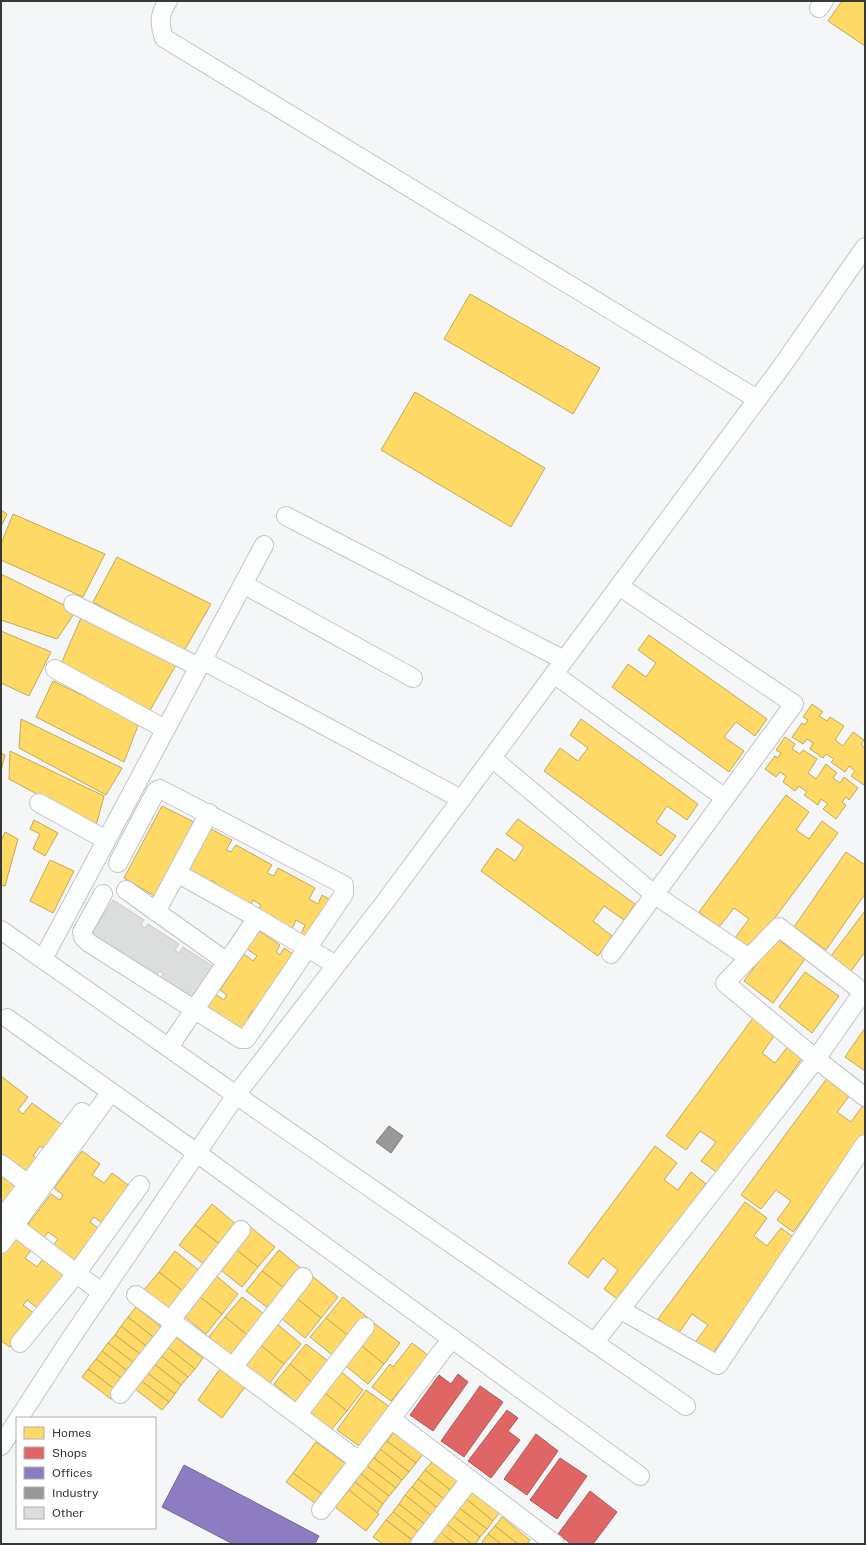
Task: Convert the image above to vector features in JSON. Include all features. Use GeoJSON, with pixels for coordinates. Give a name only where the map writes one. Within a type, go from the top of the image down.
{"type":"FeatureCollection","features":[{"type":"Feature","properties":{"kind":"street"},"geometry":{"type":"LineString","coordinates":[[168,1],[162,9],[160,26],[164,38],[757,399]]}},
{"type":"Feature","properties":{"kind":"street"},"geometry":{"type":"LineString","coordinates":[[20,1417],[236,1095],[492,758],[757,399],[865,248]]}},
{"type":"Feature","properties":{"kind":"street"},"geometry":{"type":"LineString","coordinates":[[286,516],[559,667],[725,798]]}},
{"type":"Feature","properties":{"kind":"street"},"geometry":{"type":"LineString","coordinates":[[42,959],[264,545]]}},
{"type":"Feature","properties":{"kind":"street"},"geometry":{"type":"LineString","coordinates":[[243,584],[413,678]]}},
{"type":"Feature","properties":{"kind":"street"},"geometry":{"type":"LineString","coordinates":[[611,954],[794,704],[619,586]]}},
{"type":"Feature","properties":{"kind":"street"},"geometry":{"type":"LineString","coordinates":[[73,604],[200,663],[461,799]]}},
{"type":"Feature","properties":{"kind":"street"},"geometry":{"type":"LineString","coordinates":[[55,669],[165,729]]}},
{"type":"Feature","properties":{"kind":"street"},"geometry":{"type":"LineString","coordinates":[[492,758],[655,895],[749,958]]}},
{"type":"Feature","properties":{"kind":"street"},"geometry":{"type":"LineString","coordinates":[[102,894],[82,932],[89,943],[241,1039],[246,1039],[344,894],[344,884],[160,789],[156,791],[118,863]]}},
{"type":"Feature","properties":{"kind":"street"},"geometry":{"type":"LineString","coordinates":[[39,803],[106,840]]}},
{"type":"Feature","properties":{"kind":"street"},"geometry":{"type":"LineString","coordinates":[[156,912],[209,814]]}},
{"type":"Feature","properties":{"kind":"street"},"geometry":{"type":"LineString","coordinates":[[178,873],[336,965]]}},
{"type":"Feature","properties":{"kind":"street"},"geometry":{"type":"LineString","coordinates":[[126,890],[227,962]]}},
{"type":"Feature","properties":{"kind":"street"},"geometry":{"type":"LineString","coordinates":[[169,1048],[257,918]]}},
{"type":"Feature","properties":{"kind":"street"},"geometry":{"type":"LineString","coordinates":[[594,1342],[621,1310],[816,1059],[863,992],[779,927],[725,983],[816,1059],[865,1097]]}},
{"type":"Feature","properties":{"kind":"street"},"geometry":{"type":"LineString","coordinates":[[1,930],[236,1095],[686,1406]]}},
{"type":"Feature","properties":{"kind":"street"},"geometry":{"type":"LineString","coordinates":[[6,1024],[106,1089],[197,1153],[640,1476]]}},
{"type":"Feature","properties":{"kind":"street"},"geometry":{"type":"LineString","coordinates":[[1,1244],[8,1223],[28,1184],[106,1089]]}},
{"type":"Feature","properties":{"kind":"street"},"geometry":{"type":"LineString","coordinates":[[8,1223],[106,1089]]}},
{"type":"Feature","properties":{"kind":"street"},"geometry":{"type":"LineString","coordinates":[[621,1310],[718,1365],[865,1144]]}},
{"type":"Feature","properties":{"kind":"street"},"geometry":{"type":"LineString","coordinates":[[1,1164],[28,1184]]}},
{"type":"Feature","properties":{"kind":"street"},"geometry":{"type":"LineString","coordinates":[[20,1343],[76,1274],[140,1185]]}},
{"type":"Feature","properties":{"kind":"street"},"geometry":{"type":"LineString","coordinates":[[8,1223],[102,1293]]}},
{"type":"Feature","properties":{"kind":"street"},"geometry":{"type":"LineString","coordinates":[[120,1394],[241,1230]]}},
{"type":"Feature","properties":{"kind":"street"},"geometry":{"type":"LineString","coordinates":[[233,1367],[304,1277]]}},
{"type":"Feature","properties":{"kind":"street"},"geometry":{"type":"LineString","coordinates":[[136,1294],[359,1461]]}},
{"type":"Feature","properties":{"kind":"street"},"geometry":{"type":"LineString","coordinates":[[297,1415],[365,1327]]}},
{"type":"Feature","properties":{"kind":"street"},"geometry":{"type":"LineString","coordinates":[[321,1510],[452,1338]]}},
{"type":"Feature","properties":{"kind":"street"},"geometry":{"type":"LineString","coordinates":[[391,1419],[555,1544]]}},
{"type":"Feature","properties":{"kind":"street"},"geometry":{"type":"LineString","coordinates":[[1,1446],[16,1423]]}},
{"type":"Feature","properties":{"kind":"street"},"geometry":{"type":"LineString","coordinates":[[420,1544],[470,1480]]}},
{"type":"Feature","properties":{"kind":"building: Homes"},"geometry":{"type":"Polygon","coordinates":[[[842,1],[865,1],[865,46],[828,21],[842,1]]]}},
{"type":"Feature","properties":{"kind":"building: Homes"},"geometry":{"type":"Polygon","coordinates":[[[470,294],[600,368],[573,414],[444,339],[470,294]]]}},
{"type":"Feature","properties":{"kind":"building: Homes"},"geometry":{"type":"Polygon","coordinates":[[[415,392],[545,468],[511,527],[381,450],[415,392]]]}},
{"type":"Feature","properties":{"kind":"building: Homes"},"geometry":{"type":"Polygon","coordinates":[[[1,510],[7,514],[1,527],[1,510]]]}},
{"type":"Feature","properties":{"kind":"building: Homes"},"geometry":{"type":"Polygon","coordinates":[[[13,514],[105,554],[83,597],[1,560],[1,544],[13,514]]]}},
{"type":"Feature","properties":{"kind":"building: Homes"},"geometry":{"type":"Polygon","coordinates":[[[117,557],[211,604],[184,651],[93,602],[117,557]]]}},
{"type":"Feature","properties":{"kind":"building: Homes"},"geometry":{"type":"Polygon","coordinates":[[[1,574],[76,611],[57,639],[1,620],[1,574]]]}},
{"type":"Feature","properties":{"kind":"building: Homes"},"geometry":{"type":"Polygon","coordinates":[[[81,618],[176,665],[149,712],[61,664],[81,618]]]}},
{"type":"Feature","properties":{"kind":"building: Homes"},"geometry":{"type":"Polygon","coordinates":[[[1,631],[51,652],[29,696],[1,683],[1,631]]]}},
{"type":"Feature","properties":{"kind":"building: Homes"},"geometry":{"type":"Polygon","coordinates":[[[649,635],[767,719],[755,736],[736,722],[724,737],[744,751],[729,772],[612,687],[628,664],[646,677],[656,663],[638,650],[649,635]]]}},
{"type":"Feature","properties":{"kind":"building: Homes"},"geometry":{"type":"Polygon","coordinates":[[[53,681],[139,723],[124,762],[36,717],[53,681]]]}},
{"type":"Feature","properties":{"kind":"building: Homes"},"geometry":{"type":"Polygon","coordinates":[[[812,704],[823,712],[819,716],[827,721],[830,717],[844,726],[835,740],[843,746],[853,732],[864,740],[861,745],[865,748],[864,785],[851,776],[855,771],[849,766],[845,772],[831,762],[834,759],[826,754],[823,758],[810,749],[813,743],[807,739],[803,744],[792,737],[802,723],[805,725],[808,720],[803,717],[812,704]]]}},
{"type":"Feature","properties":{"kind":"building: Homes"},"geometry":{"type":"Polygon","coordinates":[[[21,719],[122,768],[106,795],[19,748],[21,719]]]}},
{"type":"Feature","properties":{"kind":"building: Homes"},"geometry":{"type":"Polygon","coordinates":[[[581,719],[698,804],[687,820],[667,806],[656,822],[676,836],[661,856],[544,771],[560,748],[578,761],[588,748],[570,735],[581,719]]]}},
{"type":"Feature","properties":{"kind":"building: Homes"},"geometry":{"type":"Polygon","coordinates":[[[785,737],[795,744],[792,749],[800,754],[803,750],[817,759],[808,773],[816,779],[826,764],[837,773],[833,778],[840,783],[844,777],[858,788],[849,800],[846,797],[842,802],[846,805],[836,819],[823,809],[828,804],[821,799],[818,805],[804,795],[807,792],[799,786],[795,791],[783,782],[786,776],[780,772],[776,777],[765,769],[775,756],[778,758],[781,753],[776,750],[785,737]]]}},
{"type":"Feature","properties":{"kind":"building: Homes"},"geometry":{"type":"Polygon","coordinates":[[[10,751],[104,796],[96,826],[9,779],[10,751]]]}},
{"type":"Feature","properties":{"kind":"building: Homes"},"geometry":{"type":"Polygon","coordinates":[[[1,753],[5,755],[1,771],[1,753]]]}},
{"type":"Feature","properties":{"kind":"building: Homes"},"geometry":{"type":"Polygon","coordinates":[[[786,795],[809,812],[796,830],[809,839],[822,821],[838,833],[751,950],[735,938],[749,919],[734,908],[719,927],[699,912],[786,795]]]}},
{"type":"Feature","properties":{"kind":"building: Homes"},"geometry":{"type":"Polygon","coordinates":[[[162,806],[198,824],[158,898],[124,878],[162,806]]]}},
{"type":"Feature","properties":{"kind":"building: Homes"},"geometry":{"type":"Polygon","coordinates":[[[518,819],[635,904],[624,920],[604,906],[593,921],[612,936],[598,956],[481,871],[497,848],[515,861],[524,847],[506,834],[518,819]]]}},
{"type":"Feature","properties":{"kind":"building: Homes"},"geometry":{"type":"Polygon","coordinates":[[[34,820],[58,833],[45,856],[33,849],[40,834],[30,829],[34,820]]]}},
{"type":"Feature","properties":{"kind":"building: Homes"},"geometry":{"type":"Polygon","coordinates":[[[211,829],[232,840],[226,850],[231,852],[236,845],[272,865],[267,873],[274,876],[278,868],[315,888],[309,899],[318,904],[322,895],[332,901],[311,939],[301,934],[305,925],[296,920],[292,929],[258,910],[261,905],[253,900],[249,908],[212,888],[215,882],[211,880],[208,886],[186,875],[211,829]]]}},
{"type":"Feature","properties":{"kind":"building: Homes"},"geometry":{"type":"Polygon","coordinates":[[[5,832],[18,839],[5,886],[1,885],[1,841],[5,832]]]}},
{"type":"Feature","properties":{"kind":"building: Homes"},"geometry":{"type":"Polygon","coordinates":[[[846,852],[865,865],[865,894],[826,950],[794,927],[846,852]]]}},
{"type":"Feature","properties":{"kind":"building: Homes"},"geometry":{"type":"Polygon","coordinates":[[[50,860],[74,871],[53,913],[30,901],[50,860]]]}},
{"type":"Feature","properties":{"kind":"building: Homes"},"geometry":{"type":"Polygon","coordinates":[[[865,911],[865,952],[851,971],[831,956],[865,911]]]}},
{"type":"Feature","properties":{"kind":"building: Homes"},"geometry":{"type":"Polygon","coordinates":[[[259,931],[280,945],[276,952],[280,955],[284,948],[299,958],[260,1016],[252,1011],[248,1017],[255,1021],[245,1035],[205,1008],[215,994],[224,1000],[227,995],[220,990],[244,954],[253,961],[257,956],[247,949],[259,931]]]}},
{"type":"Feature","properties":{"kind":"building: Homes"},"geometry":{"type":"Polygon","coordinates":[[[776,938],[805,959],[773,1003],[744,981],[776,938]]]}},
{"type":"Feature","properties":{"kind":"building: Homes"},"geometry":{"type":"Polygon","coordinates":[[[805,972],[839,996],[812,1033],[779,1007],[805,972]]]}},
{"type":"Feature","properties":{"kind":"building: Homes"},"geometry":{"type":"Polygon","coordinates":[[[753,1018],[775,1035],[762,1053],[775,1063],[789,1045],[804,1056],[718,1173],[701,1161],[716,1142],[700,1131],[686,1150],[666,1136],[753,1018]]]}},
{"type":"Feature","properties":{"kind":"building: Homes"},"geometry":{"type":"Polygon","coordinates":[[[865,1028],[865,1071],[845,1057],[865,1028]]]}},
{"type":"Feature","properties":{"kind":"building: Homes"},"geometry":{"type":"Polygon","coordinates":[[[1,1076],[28,1097],[18,1110],[23,1114],[32,1103],[65,1127],[47,1151],[40,1146],[33,1156],[40,1161],[27,1178],[1,1158],[1,1076]]]}},
{"type":"Feature","properties":{"kind":"building: Homes"},"geometry":{"type":"Polygon","coordinates":[[[828,1077],[851,1094],[837,1112],[851,1122],[865,1104],[865,1135],[793,1232],[777,1220],[791,1201],[776,1190],[761,1209],[741,1195],[828,1077]]]}},
{"type":"Feature","properties":{"kind":"building: Homes"},"geometry":{"type":"Polygon","coordinates":[[[655,1146],[677,1163],[664,1180],[678,1190],[691,1172],[706,1184],[620,1301],[604,1289],[618,1270],[603,1258],[588,1278],[568,1263],[655,1146]]]}},
{"type":"Feature","properties":{"kind":"building: Homes"},"geometry":{"type":"Polygon","coordinates":[[[82,1151],[100,1164],[92,1175],[104,1183],[112,1173],[135,1190],[107,1227],[94,1217],[90,1222],[102,1231],[77,1264],[53,1246],[58,1239],[48,1232],[43,1239],[26,1227],[51,1194],[60,1200],[63,1195],[54,1188],[82,1151]]]}},
{"type":"Feature","properties":{"kind":"building: Homes"},"geometry":{"type":"Polygon","coordinates":[[[1,1171],[22,1187],[1,1209],[1,1171]]]}},
{"type":"Feature","properties":{"kind":"building: Homes"},"geometry":{"type":"Polygon","coordinates":[[[745,1202],[767,1218],[754,1236],[767,1246],[781,1228],[796,1239],[710,1357],[693,1345],[708,1325],[692,1314],[678,1334],[658,1319],[745,1202]]]}},
{"type":"Feature","properties":{"kind":"building: Homes"},"geometry":{"type":"Polygon","coordinates":[[[212,1204],[237,1225],[221,1245],[195,1225],[212,1204]]]}},
{"type":"Feature","properties":{"kind":"building: Homes"},"geometry":{"type":"Polygon","coordinates":[[[195,1225],[221,1245],[205,1265],[179,1245],[195,1225]]]}},
{"type":"Feature","properties":{"kind":"building: Homes"},"geometry":{"type":"Polygon","coordinates":[[[249,1226],[275,1247],[258,1267],[233,1247],[249,1226]]]}},
{"type":"Feature","properties":{"kind":"building: Homes"},"geometry":{"type":"Polygon","coordinates":[[[15,1234],[33,1248],[25,1258],[37,1267],[45,1256],[68,1273],[40,1310],[27,1300],[23,1305],[35,1314],[10,1347],[1,1341],[1,1252],[15,1234]]]}},
{"type":"Feature","properties":{"kind":"building: Homes"},"geometry":{"type":"Polygon","coordinates":[[[233,1247],[258,1267],[242,1287],[217,1267],[233,1247]]]}},
{"type":"Feature","properties":{"kind":"building: Homes"},"geometry":{"type":"Polygon","coordinates":[[[279,1250],[304,1271],[288,1291],[262,1271],[279,1250]]]}},
{"type":"Feature","properties":{"kind":"building: Homes"},"geometry":{"type":"Polygon","coordinates":[[[175,1251],[201,1272],[184,1292],[159,1272],[175,1251]]]}},
{"type":"Feature","properties":{"kind":"building: Homes"},"geometry":{"type":"Polygon","coordinates":[[[262,1271],[288,1291],[272,1311],[246,1291],[262,1271]]]}},
{"type":"Feature","properties":{"kind":"building: Homes"},"geometry":{"type":"Polygon","coordinates":[[[159,1272],[184,1292],[169,1312],[143,1291],[159,1272]]]}},
{"type":"Feature","properties":{"kind":"building: Homes"},"geometry":{"type":"Polygon","coordinates":[[[213,1273],[238,1294],[222,1314],[196,1294],[213,1273]]]}},
{"type":"Feature","properties":{"kind":"building: Homes"},"geometry":{"type":"Polygon","coordinates":[[[312,1276],[338,1297],[321,1318],[295,1297],[312,1276]]]}},
{"type":"Feature","properties":{"kind":"building: Homes"},"geometry":{"type":"Polygon","coordinates":[[[196,1294],[222,1314],[206,1334],[180,1313],[196,1294]]]}},
{"type":"Feature","properties":{"kind":"building: Homes"},"geometry":{"type":"Polygon","coordinates":[[[242,1297],[268,1317],[251,1338],[225,1317],[242,1297]]]}},
{"type":"Feature","properties":{"kind":"building: Homes"},"geometry":{"type":"Polygon","coordinates":[[[295,1297],[321,1318],[305,1338],[280,1317],[295,1297]]]}},
{"type":"Feature","properties":{"kind":"building: Homes"},"geometry":{"type":"Polygon","coordinates":[[[343,1297],[368,1318],[351,1338],[326,1318],[343,1297]]]}},
{"type":"Feature","properties":{"kind":"building: Homes"},"geometry":{"type":"Polygon","coordinates":[[[136,1307],[165,1330],[157,1340],[128,1317],[136,1307]]]}},
{"type":"Feature","properties":{"kind":"building: Homes"},"geometry":{"type":"Polygon","coordinates":[[[128,1317],[157,1340],[150,1349],[121,1326],[128,1317]]]}},
{"type":"Feature","properties":{"kind":"building: Homes"},"geometry":{"type":"Polygon","coordinates":[[[225,1317],[251,1338],[235,1358],[209,1337],[225,1317]]]}},
{"type":"Feature","properties":{"kind":"building: Homes"},"geometry":{"type":"Polygon","coordinates":[[[326,1318],[351,1338],[336,1358],[310,1337],[326,1318]]]}},
{"type":"Feature","properties":{"kind":"building: Homes"},"geometry":{"type":"Polygon","coordinates":[[[276,1323],[301,1344],[284,1364],[259,1344],[276,1323]]]}},
{"type":"Feature","properties":{"kind":"building: Homes"},"geometry":{"type":"Polygon","coordinates":[[[374,1323],[400,1343],[384,1364],[358,1343],[374,1323]]]}},
{"type":"Feature","properties":{"kind":"building: Homes"},"geometry":{"type":"Polygon","coordinates":[[[121,1326],[150,1349],[144,1357],[115,1335],[121,1326]]]}},
{"type":"Feature","properties":{"kind":"building: Homes"},"geometry":{"type":"Polygon","coordinates":[[[115,1335],[144,1357],[137,1365],[108,1343],[115,1335]]]}},
{"type":"Feature","properties":{"kind":"building: Homes"},"geometry":{"type":"Polygon","coordinates":[[[174,1336],[203,1358],[195,1369],[166,1346],[174,1336]]]}},
{"type":"Feature","properties":{"kind":"building: Homes"},"geometry":{"type":"Polygon","coordinates":[[[108,1343],[137,1365],[130,1373],[102,1351],[108,1343]]]}},
{"type":"Feature","properties":{"kind":"building: Homes"},"geometry":{"type":"Polygon","coordinates":[[[358,1343],[384,1364],[368,1384],[342,1363],[358,1343]]]}},
{"type":"Feature","properties":{"kind":"building: Homes"},"geometry":{"type":"Polygon","coordinates":[[[412,1343],[432,1358],[409,1388],[405,1384],[391,1401],[372,1387],[390,1364],[393,1367],[412,1343]]]}},
{"type":"Feature","properties":{"kind":"building: Homes"},"geometry":{"type":"Polygon","coordinates":[[[259,1344],[284,1364],[269,1384],[243,1364],[259,1344]]]}},
{"type":"Feature","properties":{"kind":"building: Homes"},"geometry":{"type":"Polygon","coordinates":[[[306,1344],[332,1364],[315,1385],[290,1364],[306,1344]]]}},
{"type":"Feature","properties":{"kind":"building: Homes"},"geometry":{"type":"Polygon","coordinates":[[[166,1346],[195,1369],[188,1377],[160,1355],[166,1346]]]}},
{"type":"Feature","properties":{"kind":"building: Homes"},"geometry":{"type":"Polygon","coordinates":[[[102,1351],[130,1373],[125,1381],[96,1359],[102,1351]]]}},
{"type":"Feature","properties":{"kind":"building: Homes"},"geometry":{"type":"Polygon","coordinates":[[[160,1355],[188,1377],[181,1385],[153,1363],[160,1355]]]}},
{"type":"Feature","properties":{"kind":"building: Homes"},"geometry":{"type":"Polygon","coordinates":[[[96,1359],[125,1381],[117,1391],[88,1369],[96,1359]]]}},
{"type":"Feature","properties":{"kind":"building: Homes"},"geometry":{"type":"Polygon","coordinates":[[[153,1363],[181,1385],[175,1394],[146,1372],[153,1363]]]}},
{"type":"Feature","properties":{"kind":"building: Homes"},"geometry":{"type":"Polygon","coordinates":[[[290,1364],[315,1385],[299,1405],[274,1384],[290,1364]]]}},
{"type":"Feature","properties":{"kind":"building: Homes"},"geometry":{"type":"Polygon","coordinates":[[[88,1369],[117,1391],[111,1399],[82,1377],[88,1369]]]}},
{"type":"Feature","properties":{"kind":"building: Homes"},"geometry":{"type":"Polygon","coordinates":[[[220,1369],[245,1387],[222,1418],[198,1400],[220,1369]]]}},
{"type":"Feature","properties":{"kind":"building: Homes"},"geometry":{"type":"Polygon","coordinates":[[[338,1369],[363,1390],[347,1411],[321,1390],[338,1369]]]}},
{"type":"Feature","properties":{"kind":"building: Homes"},"geometry":{"type":"Polygon","coordinates":[[[146,1372],[175,1394],[169,1402],[140,1380],[146,1372]]]}},
{"type":"Feature","properties":{"kind":"building: Homes"},"geometry":{"type":"Polygon","coordinates":[[[140,1380],[169,1402],[162,1410],[134,1388],[140,1380]]]}},
{"type":"Feature","properties":{"kind":"building: Homes"},"geometry":{"type":"Polygon","coordinates":[[[321,1390],[347,1411],[331,1430],[305,1410],[321,1390]]]}},
{"type":"Feature","properties":{"kind":"building: Homes"},"geometry":{"type":"Polygon","coordinates":[[[366,1390],[391,1408],[362,1448],[337,1430],[366,1390]]]}},
{"type":"Feature","properties":{"kind":"building: Homes"},"geometry":{"type":"Polygon","coordinates":[[[395,1431],[424,1453],[416,1463],[387,1441],[395,1431]]]}},
{"type":"Feature","properties":{"kind":"building: Homes"},"geometry":{"type":"Polygon","coordinates":[[[387,1441],[416,1463],[409,1472],[380,1449],[387,1441]]]}},
{"type":"Feature","properties":{"kind":"building: Homes"},"geometry":{"type":"Polygon","coordinates":[[[316,1442],[349,1466],[326,1497],[293,1473],[316,1442]]]}},
{"type":"Feature","properties":{"kind":"building: Homes"},"geometry":{"type":"Polygon","coordinates":[[[380,1449],[409,1472],[402,1480],[374,1458],[380,1449]]]}},
{"type":"Feature","properties":{"kind":"building: Homes"},"geometry":{"type":"Polygon","coordinates":[[[374,1458],[402,1480],[396,1488],[367,1466],[374,1458]]]}},
{"type":"Feature","properties":{"kind":"building: Homes"},"geometry":{"type":"Polygon","coordinates":[[[433,1461],[461,1484],[454,1493],[425,1470],[433,1461]]]}},
{"type":"Feature","properties":{"kind":"building: Homes"},"geometry":{"type":"Polygon","coordinates":[[[367,1466],[396,1488],[389,1496],[361,1474],[367,1466]]]}},
{"type":"Feature","properties":{"kind":"building: Homes"},"geometry":{"type":"Polygon","coordinates":[[[425,1470],[454,1493],[447,1501],[418,1479],[425,1470]]]}},
{"type":"Feature","properties":{"kind":"building: Homes"},"geometry":{"type":"Polygon","coordinates":[[[293,1473],[326,1497],[319,1506],[286,1482],[293,1473]]]}},
{"type":"Feature","properties":{"kind":"building: Homes"},"geometry":{"type":"Polygon","coordinates":[[[361,1474],[389,1496],[383,1504],[355,1482],[361,1474]]]}},
{"type":"Feature","properties":{"kind":"building: Homes"},"geometry":{"type":"Polygon","coordinates":[[[418,1479],[447,1501],[440,1510],[412,1487],[418,1479]]]}},
{"type":"Feature","properties":{"kind":"building: Homes"},"geometry":{"type":"Polygon","coordinates":[[[355,1482],[383,1504],[377,1513],[349,1490],[355,1482]]]}},
{"type":"Feature","properties":{"kind":"building: Homes"},"geometry":{"type":"Polygon","coordinates":[[[412,1487],[440,1510],[434,1518],[405,1495],[412,1487]]]}},
{"type":"Feature","properties":{"kind":"building: Homes"},"geometry":{"type":"Polygon","coordinates":[[[349,1490],[379,1514],[366,1531],[335,1507],[349,1490]]]}},
{"type":"Feature","properties":{"kind":"building: Homes"},"geometry":{"type":"Polygon","coordinates":[[[471,1490],[500,1512],[493,1521],[465,1498],[471,1490]]]}},
{"type":"Feature","properties":{"kind":"building: Homes"},"geometry":{"type":"Polygon","coordinates":[[[405,1495],[434,1518],[427,1526],[399,1504],[405,1495]]]}},
{"type":"Feature","properties":{"kind":"building: Homes"},"geometry":{"type":"Polygon","coordinates":[[[465,1498],[493,1521],[487,1529],[458,1507],[465,1498]]]}},
{"type":"Feature","properties":{"kind":"building: Homes"},"geometry":{"type":"Polygon","coordinates":[[[399,1504],[427,1526],[421,1534],[393,1512],[399,1504]]]}},
{"type":"Feature","properties":{"kind":"building: Homes"},"geometry":{"type":"Polygon","coordinates":[[[458,1507],[487,1529],[480,1537],[452,1515],[458,1507]]]}},
{"type":"Feature","properties":{"kind":"building: Homes"},"geometry":{"type":"Polygon","coordinates":[[[393,1512],[421,1534],[415,1542],[386,1520],[393,1512]]]}},
{"type":"Feature","properties":{"kind":"building: Homes"},"geometry":{"type":"Polygon","coordinates":[[[452,1515],[480,1537],[475,1544],[472,1544],[445,1523],[452,1515]]]}},
{"type":"Feature","properties":{"kind":"building: Homes"},"geometry":{"type":"Polygon","coordinates":[[[502,1517],[530,1540],[527,1544],[518,1544],[495,1526],[502,1517]]]}},
{"type":"Feature","properties":{"kind":"building: Homes"},"geometry":{"type":"Polygon","coordinates":[[[386,1520],[417,1544],[383,1544],[373,1537],[386,1520]]]}},
{"type":"Feature","properties":{"kind":"building: Homes"},"geometry":{"type":"Polygon","coordinates":[[[445,1523],[472,1544],[455,1544],[439,1531],[445,1523]]]}},
{"type":"Feature","properties":{"kind":"building: Homes"},"geometry":{"type":"Polygon","coordinates":[[[495,1526],[518,1544],[501,1544],[488,1534],[495,1526]]]}},
{"type":"Feature","properties":{"kind":"building: Homes"},"geometry":{"type":"Polygon","coordinates":[[[439,1531],[455,1544],[438,1544],[432,1539],[439,1531]]]}},
{"type":"Feature","properties":{"kind":"building: Homes"},"geometry":{"type":"Polygon","coordinates":[[[488,1534],[501,1544],[484,1544],[482,1542],[488,1534]]]}},
{"type":"Feature","properties":{"kind":"building: Shops"},"geometry":{"type":"Polygon","coordinates":[[[458,1374],[468,1382],[433,1431],[410,1415],[439,1375],[451,1384],[458,1374]]]}},
{"type":"Feature","properties":{"kind":"building: Shops"},"geometry":{"type":"Polygon","coordinates":[[[480,1386],[503,1402],[464,1457],[441,1441],[480,1386]]]}},
{"type":"Feature","properties":{"kind":"building: Shops"},"geometry":{"type":"Polygon","coordinates":[[[507,1410],[518,1418],[508,1431],[520,1440],[491,1478],[468,1461],[507,1410]]]}},
{"type":"Feature","properties":{"kind":"building: Shops"},"geometry":{"type":"Polygon","coordinates":[[[536,1434],[558,1451],[527,1495],[504,1479],[536,1434]]]}},
{"type":"Feature","properties":{"kind":"building: Shops"},"geometry":{"type":"Polygon","coordinates":[[[560,1458],[587,1476],[557,1519],[530,1500],[560,1458]]]}},
{"type":"Feature","properties":{"kind":"building: Shops"},"geometry":{"type":"Polygon","coordinates":[[[590,1491],[617,1512],[593,1544],[571,1544],[558,1534],[590,1491]]]}},
{"type":"Feature","properties":{"kind":"building: Offices"},"geometry":{"type":"Polygon","coordinates":[[[184,1465],[319,1536],[315,1544],[233,1544],[162,1507],[184,1465]]]}},
{"type":"Feature","properties":{"kind":"building: Industry"},"geometry":{"type":"Polygon","coordinates":[[[389,1126],[403,1136],[391,1153],[376,1142],[389,1126]]]}},
{"type":"Feature","properties":{"kind":"building: Other"},"geometry":{"type":"Polygon","coordinates":[[[113,900],[144,920],[141,925],[145,928],[148,924],[179,944],[175,950],[179,953],[183,947],[217,969],[194,1005],[158,982],[163,974],[160,971],[155,977],[90,936],[113,900]]]}}]}
